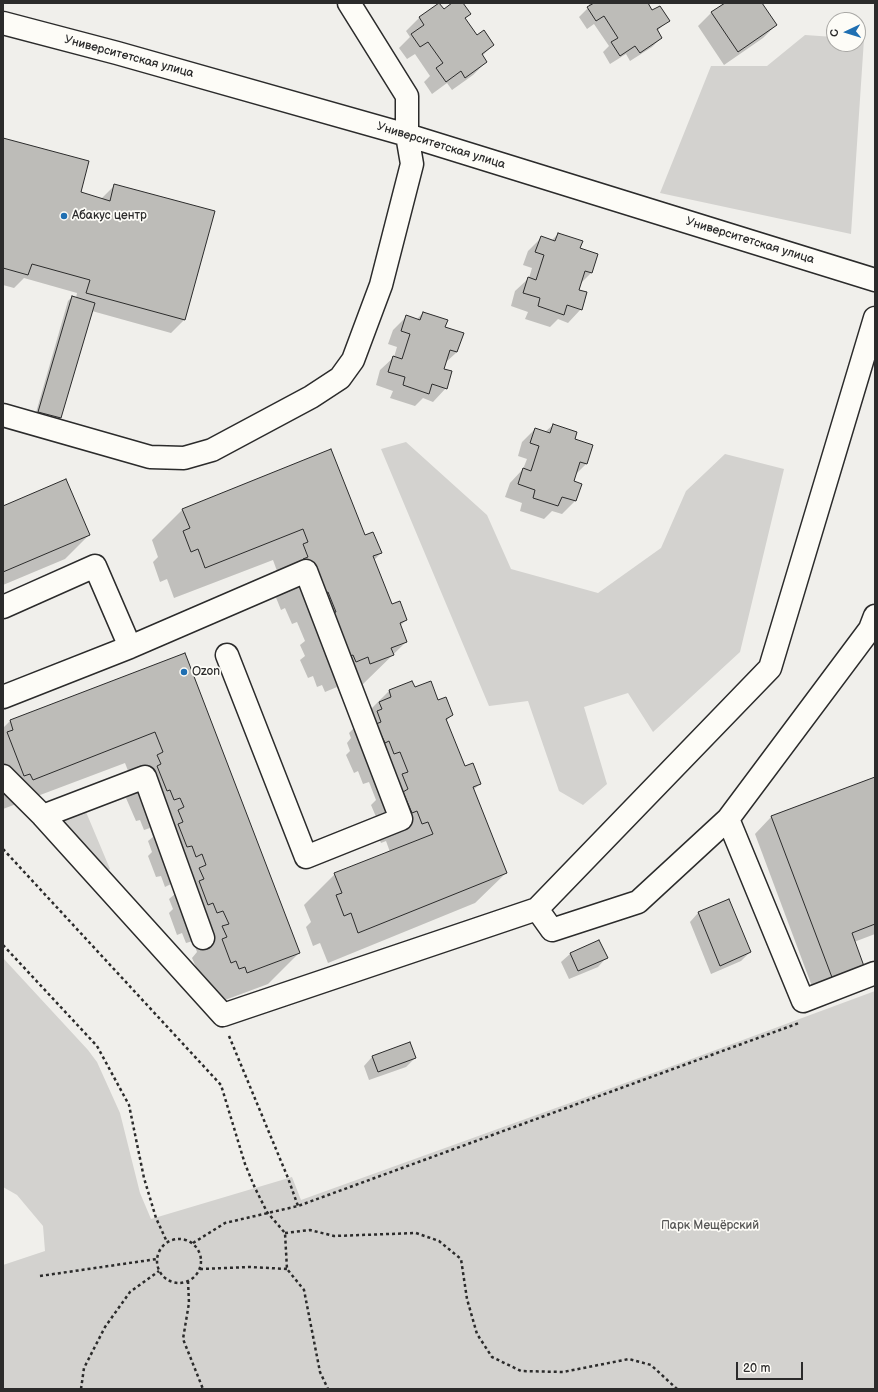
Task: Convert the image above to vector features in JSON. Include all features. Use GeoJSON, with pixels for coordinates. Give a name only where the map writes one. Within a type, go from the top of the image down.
{"type":"FeatureCollection","features":[{"type":"Feature","properties":{"kind":"street"},"geometry":{"type":"LineString","coordinates":[[3,415],[150,458],[184,458],[212,450],[311,397],[340,378],[353,360],[383,277],[412,164],[407,135],[407,96],[349,3]]}},
{"type":"Feature","properties":{"kind":"street","name":"Университетская улица"},"geometry":{"type":"LineString","coordinates":[[3,23],[117,53],[407,135],[875,280]]}},
{"type":"Feature","properties":{"kind":"street"},"geometry":{"type":"LineString","coordinates":[[3,776],[43,816],[223,1015],[537,910],[770,668],[875,318]]}},
{"type":"Feature","properties":{"kind":"street"},"geometry":{"type":"LineString","coordinates":[[3,608],[95,566],[130,647]]}},
{"type":"Feature","properties":{"kind":"street"},"geometry":{"type":"LineString","coordinates":[[3,697],[130,647],[306,571],[401,819],[306,857],[227,655]]}},
{"type":"Feature","properties":{"kind":"street"},"geometry":{"type":"LineString","coordinates":[[537,910],[552,930],[638,902],[728,819],[870,629],[875,616]]}},
{"type":"Feature","properties":{"kind":"street"},"geometry":{"type":"LineString","coordinates":[[43,816],[145,777],[203,938]]}},
{"type":"Feature","properties":{"kind":"street"},"geometry":{"type":"LineString","coordinates":[[728,819],[803,1001],[875,973]]}},
{"type":"Feature","properties":{"kind":"path"},"geometry":{"type":"LineString","coordinates":[[3,849],[221,1085],[245,1164],[254,1188],[268,1212],[285,1234],[287,1269],[304,1290],[320,1372],[328,1389]]}},
{"type":"Feature","properties":{"kind":"path"},"geometry":{"type":"LineString","coordinates":[[3,945],[97,1046],[126,1098],[129,1105],[144,1178],[156,1218],[167,1242]]}},
{"type":"Feature","properties":{"kind":"path"},"geometry":{"type":"LineString","coordinates":[[194,1244],[225,1223],[298,1206],[800,1023]]}},
{"type":"Feature","properties":{"kind":"path"},"geometry":{"type":"LineString","coordinates":[[227,1031],[288,1178],[298,1206]]}},
{"type":"Feature","properties":{"kind":"path"},"geometry":{"type":"LineString","coordinates":[[285,1234],[310,1230],[334,1236],[416,1233],[439,1241],[461,1259],[467,1299],[477,1334],[492,1357],[521,1371],[562,1372],[629,1359],[651,1365],[677,1389]]}},
{"type":"Feature","properties":{"kind":"path"},"geometry":{"type":"LineString","coordinates":[[174,1239],[184,1239],[194,1244],[201,1254],[202,1262],[196,1276],[188,1281],[179,1283],[170,1281],[164,1277],[159,1271],[157,1259],[162,1246],[167,1242],[174,1239]]}},
{"type":"Feature","properties":{"kind":"path"},"geometry":{"type":"LineString","coordinates":[[40,1276],[157,1259]]}},
{"type":"Feature","properties":{"kind":"path"},"geometry":{"type":"LineString","coordinates":[[200,1269],[250,1267],[287,1269]]}},
{"type":"Feature","properties":{"kind":"path"},"geometry":{"type":"LineString","coordinates":[[81,1389],[84,1368],[105,1327],[130,1292],[159,1271]]}},
{"type":"Feature","properties":{"kind":"path"},"geometry":{"type":"LineString","coordinates":[[188,1281],[189,1303],[183,1339],[203,1389]]}},
{"type":"Feature","properties":{"kind":"green space"},"geometry":{"type":"Polygon","coordinates":[[[805,35],[826,36],[826,52],[863,52],[851,234],[660,193],[711,66],[767,66],[805,35]]]}},
{"type":"Feature","properties":{"kind":"green space"},"geometry":{"type":"Polygon","coordinates":[[[406,442],[487,515],[511,569],[598,593],[661,548],[686,491],[725,454],[784,469],[740,652],[653,732],[628,693],[584,707],[607,784],[583,805],[559,791],[528,701],[489,706],[381,449],[406,442]]]}},
{"type":"Feature","properties":{"kind":"green space"},"geometry":{"type":"Polygon","coordinates":[[[86,812],[110,869],[103,873],[58,823],[86,812]]]}},
{"type":"Feature","properties":{"kind":"green space","name":"Парк Мещёрский"},"geometry":{"type":"Polygon","coordinates":[[[3,958],[88,1050],[97,1062],[120,1113],[140,1193],[151,1219],[292,1177],[301,1200],[875,991],[875,1389],[3,1389],[3,1265],[45,1251],[43,1226],[17,1195],[3,1187],[3,958]]]}},
{"type":"Feature","properties":{"kind":"building"},"geometry":{"type":"Polygon","coordinates":[[[439,3],[444,9],[452,3],[463,3],[471,14],[465,18],[477,35],[484,30],[494,45],[482,54],[487,62],[465,78],[461,71],[446,82],[436,68],[443,63],[428,42],[420,47],[411,34],[424,25],[419,17],[439,3]]]}},
{"type":"Feature","properties":{"kind":"building"},"geometry":{"type":"Polygon","coordinates":[[[594,3],[648,3],[652,10],[660,6],[670,21],[657,29],[662,38],[640,53],[635,46],[620,56],[611,42],[618,38],[604,16],[596,21],[587,7],[594,3]]]}},
{"type":"Feature","properties":{"kind":"building"},"geometry":{"type":"Polygon","coordinates":[[[725,3],[762,3],[777,25],[738,52],[711,12],[725,3]]]}},
{"type":"Feature","properties":{"kind":"building"},"geometry":{"type":"Polygon","coordinates":[[[3,138],[89,161],[81,192],[110,201],[114,184],[215,211],[185,320],[86,293],[90,280],[32,264],[28,275],[3,268],[3,138]]]}},
{"type":"Feature","properties":{"kind":"building"},"geometry":{"type":"Polygon","coordinates":[[[558,233],[583,241],[580,248],[598,254],[592,273],[585,271],[579,290],[587,292],[582,310],[567,305],[564,315],[538,306],[540,298],[523,293],[528,277],[536,280],[544,255],[535,252],[541,236],[555,241],[558,233]]]}},
{"type":"Feature","properties":{"kind":"building"},"geometry":{"type":"Polygon","coordinates":[[[72,296],[95,303],[61,418],[38,412],[72,296]]]}},
{"type":"Feature","properties":{"kind":"building"},"geometry":{"type":"Polygon","coordinates":[[[423,312],[448,320],[445,327],[464,333],[457,352],[450,350],[444,369],[452,371],[447,389],[432,384],[429,394],[403,385],[405,377],[388,372],[393,356],[402,359],[410,334],[401,331],[406,315],[420,320],[423,312]]]}},
{"type":"Feature","properties":{"kind":"building"},"geometry":{"type":"Polygon","coordinates":[[[553,424],[577,432],[575,439],[593,445],[587,464],[580,462],[574,481],[582,484],[576,501],[562,497],[558,506],[533,498],[535,490],[518,484],[523,468],[531,471],[539,446],[530,443],[535,428],[550,433],[553,424]]]}},
{"type":"Feature","properties":{"kind":"building"},"geometry":{"type":"Polygon","coordinates":[[[331,449],[365,535],[373,532],[382,553],[373,556],[392,604],[400,601],[407,620],[400,623],[407,642],[391,648],[394,655],[370,664],[368,657],[356,662],[353,655],[348,657],[330,614],[336,612],[328,592],[323,594],[312,580],[303,559],[308,557],[303,544],[308,542],[303,529],[205,568],[198,549],[191,552],[183,531],[190,528],[182,509],[331,449]]]}},
{"type":"Feature","properties":{"kind":"building"},"geometry":{"type":"Polygon","coordinates":[[[66,479],[90,535],[3,572],[3,506],[66,479]]]}},
{"type":"Feature","properties":{"kind":"building"},"geometry":{"type":"Polygon","coordinates":[[[185,653],[300,953],[247,973],[245,967],[239,969],[236,961],[231,963],[222,939],[227,937],[222,926],[229,924],[223,911],[217,913],[213,903],[208,905],[199,881],[204,879],[199,868],[206,865],[202,854],[196,857],[192,846],[187,847],[178,824],[183,822],[178,810],[184,807],[180,798],[174,800],[170,790],[167,791],[157,766],[161,764],[157,755],[163,752],[155,732],[33,780],[30,774],[24,776],[7,732],[13,730],[10,720],[185,653]]]}},
{"type":"Feature","properties":{"kind":"building"},"geometry":{"type":"Polygon","coordinates":[[[412,681],[415,687],[431,681],[438,700],[446,697],[453,715],[446,719],[465,766],[473,763],[481,784],[473,787],[507,873],[358,933],[351,913],[344,916],[336,895],[342,893],[334,873],[433,834],[428,822],[422,824],[417,811],[412,813],[403,792],[408,789],[402,774],[408,772],[400,752],[394,754],[389,741],[385,743],[376,724],[381,722],[377,711],[382,709],[379,702],[391,697],[389,690],[412,681]]]}},
{"type":"Feature","properties":{"kind":"building"},"geometry":{"type":"Polygon","coordinates":[[[875,777],[875,924],[852,933],[865,969],[833,980],[771,816],[875,777]]]}},
{"type":"Feature","properties":{"kind":"building"},"geometry":{"type":"Polygon","coordinates":[[[729,899],[751,952],[720,966],[698,912],[729,899]]]}},
{"type":"Feature","properties":{"kind":"building"},"geometry":{"type":"Polygon","coordinates":[[[599,940],[608,958],[578,971],[570,953],[599,940]]]}},
{"type":"Feature","properties":{"kind":"building"},"geometry":{"type":"Polygon","coordinates":[[[410,1042],[416,1058],[378,1072],[372,1056],[410,1042]]]}},
{"type":"Feature","properties":{"kind":"place","name":"Абакус центр"},"geometry":{"type":"Point","coordinates":[64,216]}},
{"type":"Feature","properties":{"kind":"place","name":"Ozon"},"geometry":{"type":"Point","coordinates":[184,672]}}]}
